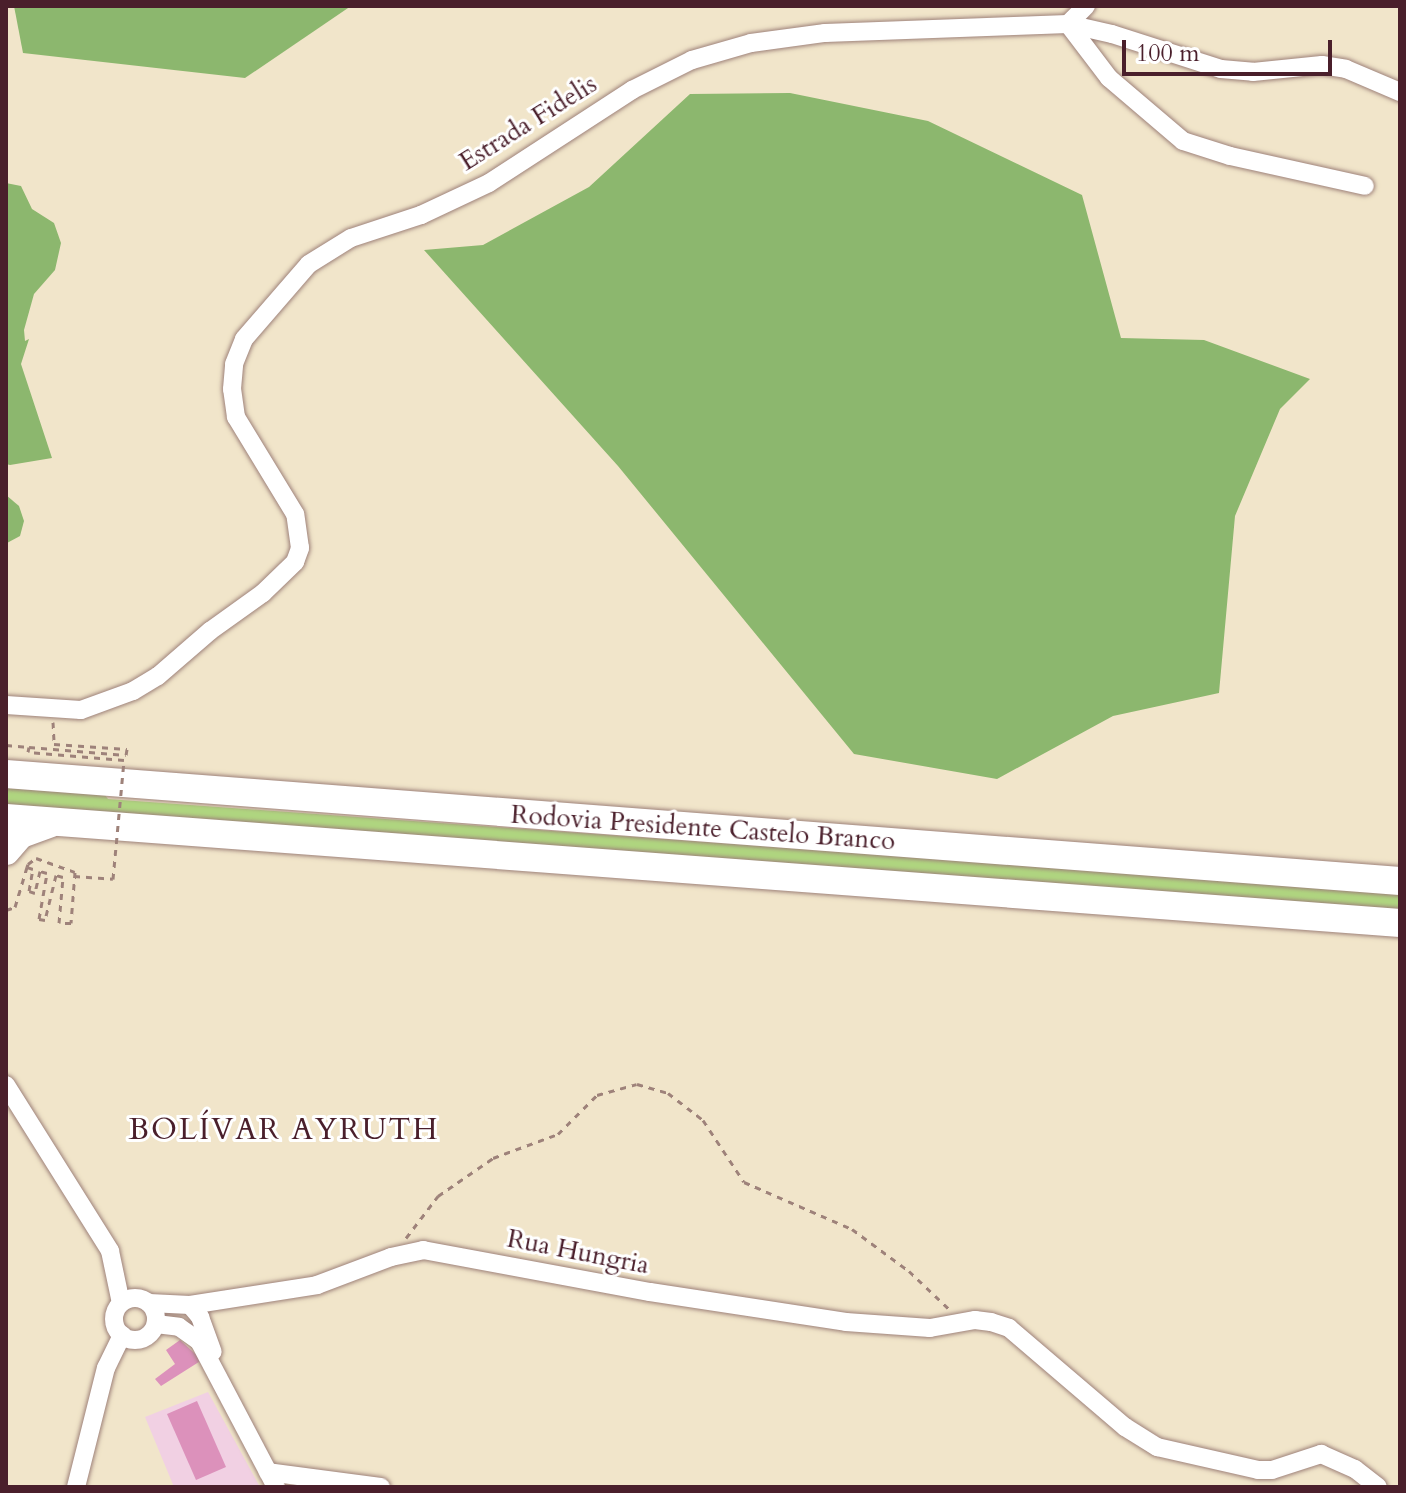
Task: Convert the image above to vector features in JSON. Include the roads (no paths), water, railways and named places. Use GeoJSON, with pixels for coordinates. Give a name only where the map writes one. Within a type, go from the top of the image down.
{"type":"FeatureCollection","features":[{"type":"Feature","properties":{"kind":"highway","name":"Rodovia Presidente Castelo Branco"},"geometry":{"type":"LineString","coordinates":[[6,774],[1400,881]]}},
{"type":"Feature","properties":{"kind":"highway","name":"Rodovia Presidente Castelo Branco"},"geometry":{"type":"LineString","coordinates":[[6,818],[1400,923]]}},
{"type":"Feature","properties":{"kind":"highway"},"geometry":{"type":"LineString","coordinates":[[17,859],[21,834],[58,821]]}},
{"type":"Feature","properties":{"kind":"street"},"geometry":{"type":"LineString","coordinates":[[1086,6],[1068,24],[1109,78],[1183,141],[1230,156],[1365,186]]}},
{"type":"Feature","properties":{"kind":"street","name":"Estrada Fidelis"},"geometry":{"type":"LineString","coordinates":[[6,705],[81,710],[133,691],[158,676],[210,631],[263,593],[295,562],[300,548],[295,514],[236,417],[232,389],[234,364],[244,339],[309,264],[351,238],[421,215],[489,183],[632,90],[692,60],[751,43],[825,33],[941,27],[1002,28],[1036,15],[1112,34],[1221,69],[1253,72],[1322,65],[1346,69],[1400,92]]}},
{"type":"Feature","properties":{"kind":"street"},"geometry":{"type":"LineString","coordinates":[[6,1085],[95,1223],[136,1301],[156,1324],[179,1327],[199,1341],[272,1480],[381,1487]]}},
{"type":"Feature","properties":{"kind":"street","name":"Rua Hungria"},"geometry":{"type":"LineString","coordinates":[[136,1301],[190,1305],[317,1285],[391,1257],[423,1250],[650,1292],[846,1322],[907,1328],[991,1322],[1009,1328],[1125,1427],[1157,1447],[1258,1470],[1272,1470],[1321,1454],[1355,1469],[1378,1487]]}},
{"type":"Feature","properties":{"kind":"street"},"geometry":{"type":"LineString","coordinates":[[76,1487],[106,1368],[122,1335],[115,1316],[136,1301]]}},
{"type":"Feature","properties":{"kind":"street"},"geometry":{"type":"LineString","coordinates":[[190,1305],[207,1332],[215,1371]]}},
{"type":"Feature","properties":{"kind":"street"},"geometry":{"type":"LineString","coordinates":[[122,1335],[142,1339],[156,1324]]}},
{"type":"Feature","properties":{"kind":"district","name":"BOLÍVAR AYRUTH"},"geometry":{"type":"Point","coordinates":[284,1130]}}]}
